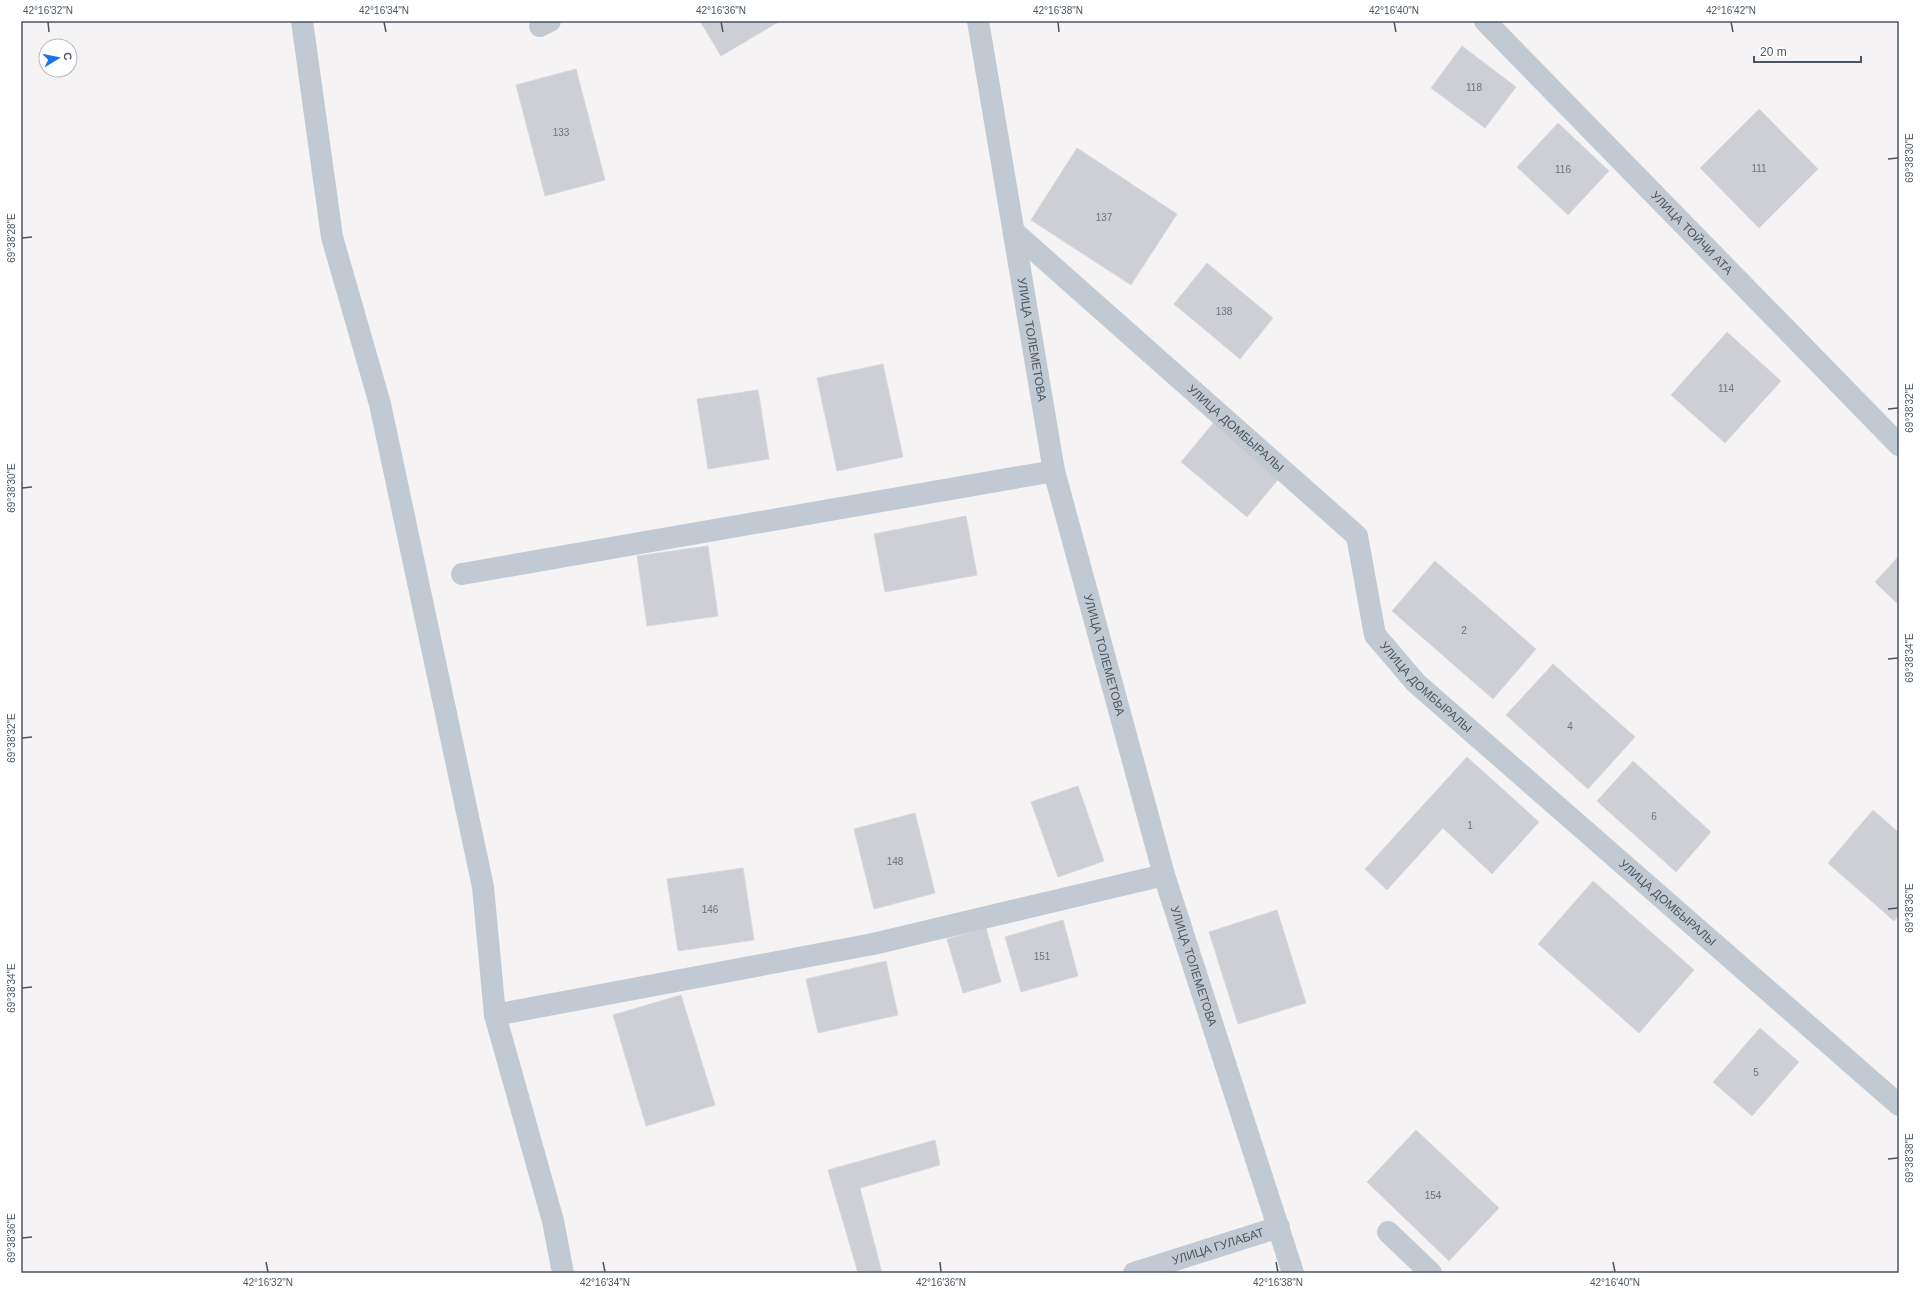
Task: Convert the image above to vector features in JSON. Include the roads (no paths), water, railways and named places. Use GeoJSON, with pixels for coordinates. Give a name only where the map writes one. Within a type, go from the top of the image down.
{"type":"FeatureCollection","features":[{"type":"Feature","properties":{"kind":"street"},"geometry":{"type":"LineString","coordinates":[[302,21],[332,237],[380,404],[483,887],[494,1015],[552,1221],[563,1273]]}},
{"type":"Feature","properties":{"kind":"street","name":"УЛИЦА ТОЛЕМЕТОВА"},"geometry":{"type":"LineString","coordinates":[[978,21],[1054,471],[1164,875],[1293,1273]]}},
{"type":"Feature","properties":{"kind":"street","name":"УЛИЦА ТОЙЧИ АТА"},"geometry":{"type":"LineString","coordinates":[[1485,21],[1899,445]]}},
{"type":"Feature","properties":{"kind":"street","name":"УЛИЦА ДОМБЫРАЛЫ"},"geometry":{"type":"LineString","coordinates":[[1014,232],[1357,536],[1375,635],[1416,683],[1899,1105]]}},
{"type":"Feature","properties":{"kind":"street"},"geometry":{"type":"LineString","coordinates":[[462,574],[1054,471]]}},
{"type":"Feature","properties":{"kind":"street"},"geometry":{"type":"LineString","coordinates":[[494,1015],[873,944],[1164,875]]}},
{"type":"Feature","properties":{"kind":"street","name":"УЛИЦА ГУЛАБАТ"},"geometry":{"type":"LineString","coordinates":[[1134,1273],[1278,1227]]}},
{"type":"Feature","properties":{"kind":"street"},"geometry":{"type":"LineString","coordinates":[[1388,1232],[1431,1273]]}}]}
